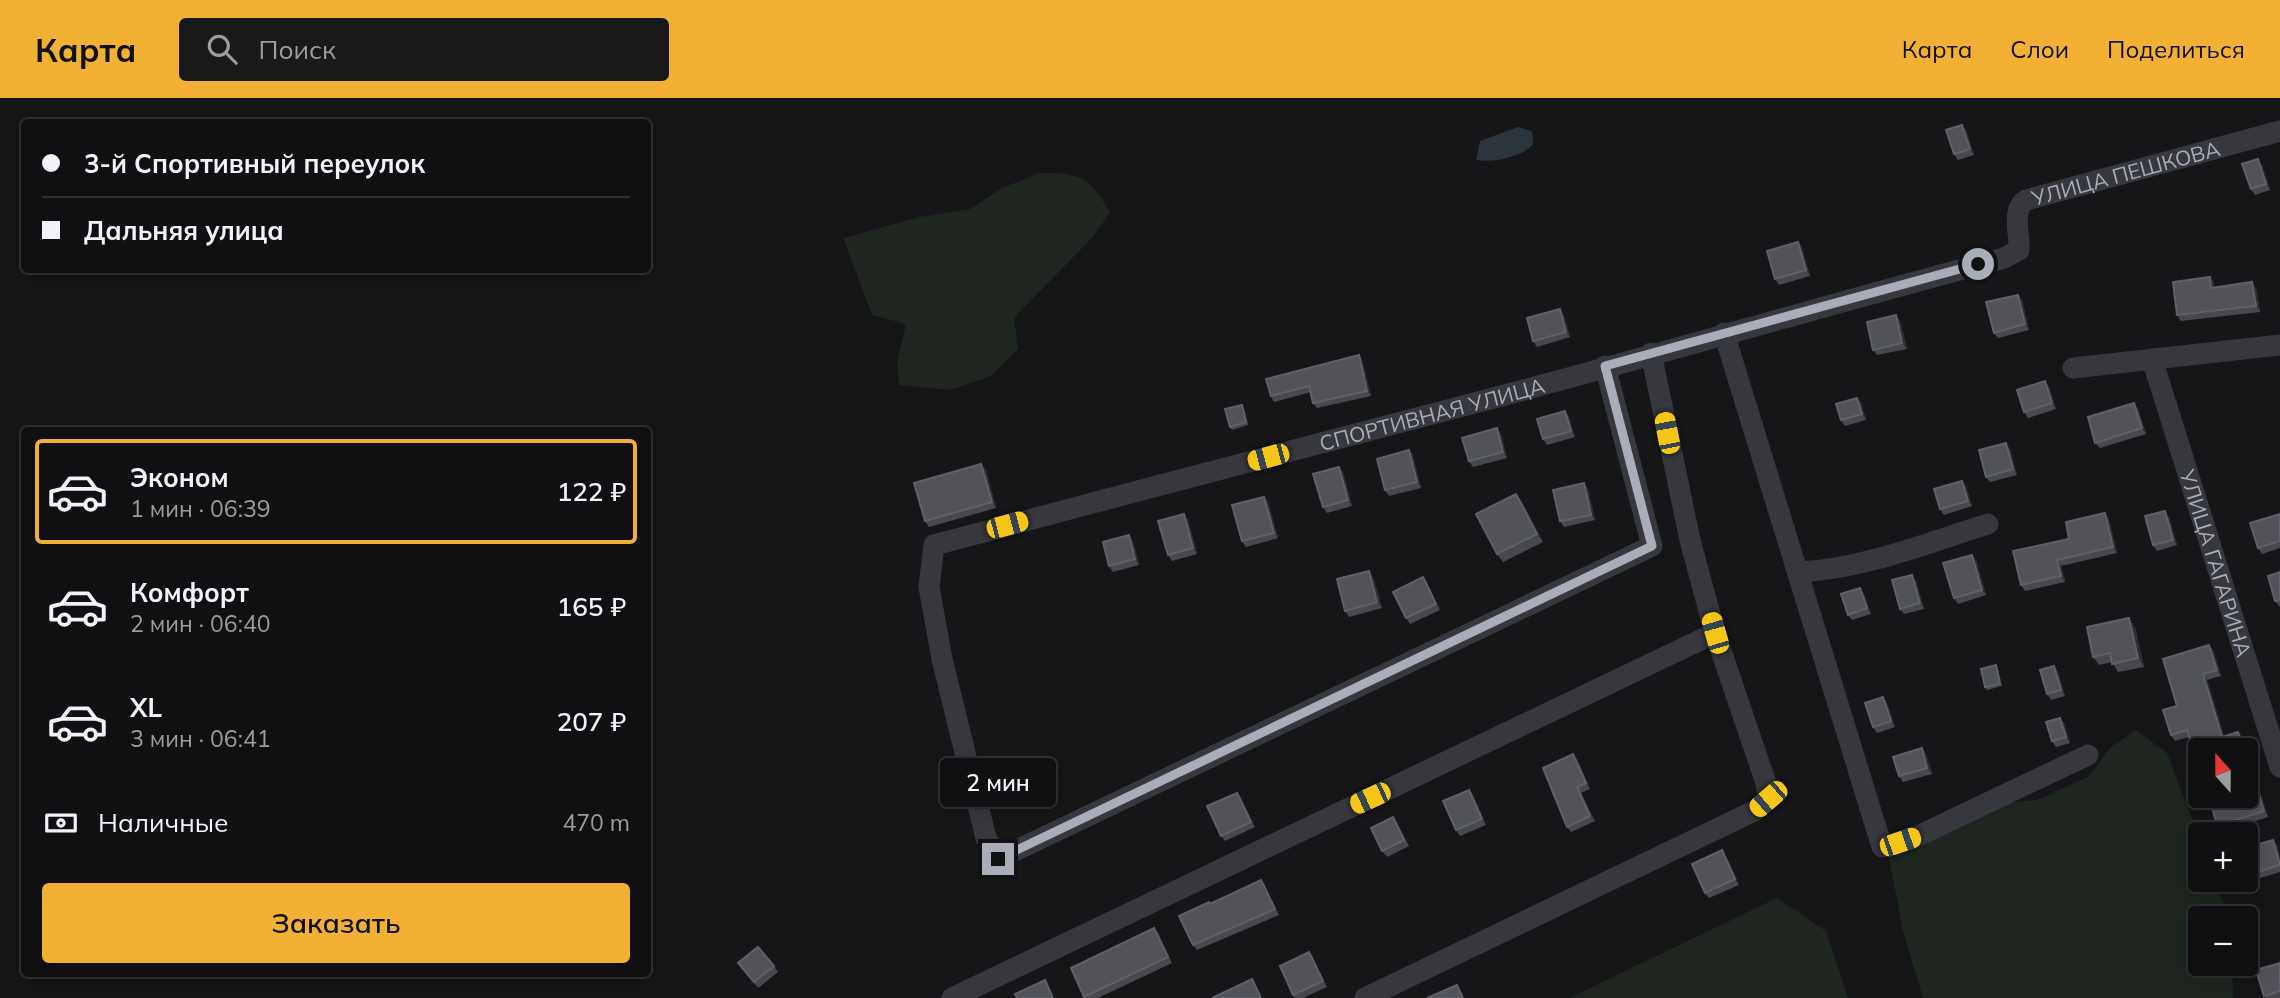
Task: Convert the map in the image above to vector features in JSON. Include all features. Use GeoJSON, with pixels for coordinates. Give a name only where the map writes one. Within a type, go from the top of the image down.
{"type":"FeatureCollection","features":[{"type":"Feature","properties":{"kind":"street","name":"УЛИЦА ПЕШКОВА"},"geometry":{"type":"LineString","coordinates":[[2019,250],[2016,213],[2019,204],[2026,200],[2280,131]]}},
{"type":"Feature","properties":{"kind":"street","name":"СПОРТИВНАЯ УЛИЦА"},"geometry":{"type":"LineString","coordinates":[[1605,366],[1652,546],[998,859],[986,838],[943,659],[929,587],[934,545],[2004,258],[2019,250]]}},
{"type":"Feature","properties":{"kind":"street"},"geometry":{"type":"LineString","coordinates":[[1724,333],[1882,848],[1918,836],[2088,755]]}},
{"type":"Feature","properties":{"kind":"street"},"geometry":{"type":"LineString","coordinates":[[2073,368],[2280,345]]}},
{"type":"Feature","properties":{"kind":"street"},"geometry":{"type":"LineString","coordinates":[[1365,998],[1756,810],[1768,799],[1766,783],[1715,633],[1690,540],[1651,353]]}},
{"type":"Feature","properties":{"kind":"street","name":"УЛИЦА ГАГАРИНА"},"geometry":{"type":"LineString","coordinates":[[2152,359],[2280,767]]}},
{"type":"Feature","properties":{"kind":"street"},"geometry":{"type":"LineString","coordinates":[[1799,572],[1826,571],[1987,524]]}},
{"type":"Feature","properties":{"kind":"street"},"geometry":{"type":"LineString","coordinates":[[952,998],[1715,633]]}},
{"type":"Feature","properties":{"kind":"shaded area"},"geometry":{"type":"Polygon","coordinates":[[[1518,127],[1532,131],[1533,144],[1528,149],[1507,158],[1476,160],[1480,141],[1518,127]]]}},
{"type":"Feature","properties":{"kind":"shaded area"},"geometry":{"type":"Polygon","coordinates":[[[1040,173],[1065,174],[1083,180],[1097,192],[1110,213],[1092,238],[1014,318],[1018,349],[991,376],[950,390],[899,385],[897,362],[906,324],[872,315],[843,238],[920,217],[970,209],[1002,188],[1040,173]]]}},
{"type":"Feature","properties":{"kind":"shaded area"},"geometry":{"type":"Polygon","coordinates":[[[2136,730],[2167,753],[2193,822],[2188,822],[2188,892],[2220,892],[2225,906],[2188,906],[2188,976],[2232,976],[2233,998],[1923,998],[1903,931],[1888,853],[1999,804],[2037,800],[2088,777],[2111,747],[2136,730]]]}},
{"type":"Feature","properties":{"kind":"shaded area"},"geometry":{"type":"Polygon","coordinates":[[[1777,898],[1826,931],[1848,998],[1569,998],[1777,898]]]}},
{"type":"Feature","properties":{"kind":"building"},"geometry":{"type":"Polygon","coordinates":[[[1962,125],[1970,149],[1954,154],[1946,130],[1962,125]]]}},
{"type":"Feature","properties":{"kind":"building"},"geometry":{"type":"Polygon","coordinates":[[[2258,159],[2266,184],[2251,189],[2242,164],[2258,159]]]}},
{"type":"Feature","properties":{"kind":"building"},"geometry":{"type":"Polygon","coordinates":[[[1798,242],[1806,270],[1775,279],[1767,251],[1798,242]]]}},
{"type":"Feature","properties":{"kind":"building"},"geometry":{"type":"Polygon","coordinates":[[[2210,277],[2211,288],[2252,282],[2256,306],[2177,315],[2173,282],[2210,277]]]}},
{"type":"Feature","properties":{"kind":"building"},"geometry":{"type":"Polygon","coordinates":[[[2018,295],[2025,324],[1994,333],[1986,302],[2018,295]]]}},
{"type":"Feature","properties":{"kind":"building"},"geometry":{"type":"Polygon","coordinates":[[[1560,309],[1566,332],[1533,341],[1527,318],[1560,309]]]}},
{"type":"Feature","properties":{"kind":"building"},"geometry":{"type":"Polygon","coordinates":[[[1896,315],[1902,343],[1873,350],[1867,322],[1896,315]]]}},
{"type":"Feature","properties":{"kind":"building"},"geometry":{"type":"Polygon","coordinates":[[[1359,355],[1367,391],[1313,403],[1309,386],[1271,396],[1266,379],[1359,355]]]}},
{"type":"Feature","properties":{"kind":"building"},"geometry":{"type":"Polygon","coordinates":[[[2045,381],[2052,403],[2024,412],[2017,390],[2045,381]]]}},
{"type":"Feature","properties":{"kind":"building"},"geometry":{"type":"Polygon","coordinates":[[[1857,398],[1862,414],[1841,420],[1836,404],[1857,398]]]}},
{"type":"Feature","properties":{"kind":"building"},"geometry":{"type":"Polygon","coordinates":[[[2134,403],[2142,428],[2095,443],[2088,417],[2134,403]]]}},
{"type":"Feature","properties":{"kind":"building"},"geometry":{"type":"Polygon","coordinates":[[[1242,405],[1246,422],[1230,427],[1225,409],[1242,405]]]}},
{"type":"Feature","properties":{"kind":"building"},"geometry":{"type":"Polygon","coordinates":[[[1565,411],[1571,431],[1543,439],[1537,419],[1565,411]]]}},
{"type":"Feature","properties":{"kind":"building"},"geometry":{"type":"Polygon","coordinates":[[[1497,428],[1503,452],[1469,461],[1462,438],[1497,428]]]}},
{"type":"Feature","properties":{"kind":"building"},"geometry":{"type":"Polygon","coordinates":[[[2006,443],[2013,469],[1986,477],[1979,450],[2006,443]]]}},
{"type":"Feature","properties":{"kind":"building"},"geometry":{"type":"Polygon","coordinates":[[[1409,450],[1417,482],[1385,490],[1377,459],[1409,450]]]}},
{"type":"Feature","properties":{"kind":"building"},"geometry":{"type":"Polygon","coordinates":[[[981,464],[992,502],[925,521],[914,483],[981,464]]]}},
{"type":"Feature","properties":{"kind":"building"},"geometry":{"type":"Polygon","coordinates":[[[1339,467],[1348,500],[1323,507],[1313,474],[1339,467]]]}},
{"type":"Feature","properties":{"kind":"building"},"geometry":{"type":"Polygon","coordinates":[[[1962,481],[1968,501],[1940,509],[1934,489],[1962,481]]]}},
{"type":"Feature","properties":{"kind":"building"},"geometry":{"type":"Polygon","coordinates":[[[1584,483],[1591,515],[1560,521],[1553,490],[1584,483]]]}},
{"type":"Feature","properties":{"kind":"building"},"geometry":{"type":"Polygon","coordinates":[[[1516,494],[1537,534],[1497,554],[1476,514],[1516,494]]]}},
{"type":"Feature","properties":{"kind":"building"},"geometry":{"type":"Polygon","coordinates":[[[1264,497],[1274,533],[1242,541],[1232,505],[1264,497]]]}},
{"type":"Feature","properties":{"kind":"building"},"geometry":{"type":"Polygon","coordinates":[[[2165,511],[2173,540],[2153,545],[2145,516],[2165,511]]]}},
{"type":"Feature","properties":{"kind":"building"},"geometry":{"type":"Polygon","coordinates":[[[2105,513],[2113,547],[2057,560],[2061,576],[2021,585],[2013,551],[2069,539],[2066,522],[2105,513]]]}},
{"type":"Feature","properties":{"kind":"building"},"geometry":{"type":"Polygon","coordinates":[[[1184,514],[1193,548],[1168,555],[1158,521],[1184,514]]]}},
{"type":"Feature","properties":{"kind":"building"},"geometry":{"type":"Polygon","coordinates":[[[2280,514],[2280,541],[2258,548],[2250,523],[2280,514]]]}},
{"type":"Feature","properties":{"kind":"building"},"geometry":{"type":"Polygon","coordinates":[[[1129,535],[1135,559],[1109,566],[1103,542],[1129,535]]]}},
{"type":"Feature","properties":{"kind":"building"},"geometry":{"type":"Polygon","coordinates":[[[1972,555],[1982,590],[1954,598],[1943,563],[1972,555]]]}},
{"type":"Feature","properties":{"kind":"building"},"geometry":{"type":"Polygon","coordinates":[[[1369,571],[1377,602],[1345,611],[1337,579],[1369,571]]]}},
{"type":"Feature","properties":{"kind":"building"},"geometry":{"type":"Polygon","coordinates":[[[2280,572],[2280,600],[2275,601],[2268,576],[2280,572]]]}},
{"type":"Feature","properties":{"kind":"building"},"geometry":{"type":"Polygon","coordinates":[[[1912,575],[1920,603],[1900,609],[1892,580],[1912,575]]]}},
{"type":"Feature","properties":{"kind":"building"},"geometry":{"type":"Polygon","coordinates":[[[1423,577],[1436,604],[1406,618],[1393,592],[1423,577]]]}},
{"type":"Feature","properties":{"kind":"building"},"geometry":{"type":"Polygon","coordinates":[[[1860,588],[1867,608],[1848,615],[1841,594],[1860,588]]]}},
{"type":"Feature","properties":{"kind":"building"},"geometry":{"type":"Polygon","coordinates":[[[2129,618],[2138,658],[2112,664],[2110,653],[2093,657],[2087,627],[2129,618]]]}},
{"type":"Feature","properties":{"kind":"building"},"geometry":{"type":"Polygon","coordinates":[[[2209,645],[2217,670],[2203,674],[2222,737],[2238,732],[2240,738],[2190,738],[2187,730],[2171,735],[2163,710],[2177,706],[2163,659],[2209,645]]]}},
{"type":"Feature","properties":{"kind":"building"},"geometry":{"type":"Polygon","coordinates":[[[1996,665],[2000,684],[1985,687],[1981,669],[1996,665]]]}},
{"type":"Feature","properties":{"kind":"building"},"geometry":{"type":"Polygon","coordinates":[[[2054,666],[2061,690],[2047,694],[2040,670],[2054,666]]]}},
{"type":"Feature","properties":{"kind":"building"},"geometry":{"type":"Polygon","coordinates":[[[1883,697],[1891,721],[1873,727],[1865,703],[1883,697]]]}},
{"type":"Feature","properties":{"kind":"building"},"geometry":{"type":"Polygon","coordinates":[[[2060,718],[2066,737],[2052,741],[2046,722],[2060,718]]]}},
{"type":"Feature","properties":{"kind":"building"},"geometry":{"type":"Polygon","coordinates":[[[1922,748],[1927,768],[1899,776],[1893,757],[1922,748]]]}},
{"type":"Feature","properties":{"kind":"building"},"geometry":{"type":"Polygon","coordinates":[[[1573,754],[1586,783],[1577,787],[1590,816],[1567,827],[1543,768],[1573,754]]]}},
{"type":"Feature","properties":{"kind":"building"},"geometry":{"type":"Polygon","coordinates":[[[1469,790],[1482,819],[1456,830],[1443,801],[1469,790]]]}},
{"type":"Feature","properties":{"kind":"building"},"geometry":{"type":"Polygon","coordinates":[[[2258,792],[2264,811],[2230,822],[2216,822],[2212,808],[2258,808],[2258,792]]]}},
{"type":"Feature","properties":{"kind":"building"},"geometry":{"type":"Polygon","coordinates":[[[1237,793],[1251,822],[1221,836],[1207,806],[1237,793]]]}},
{"type":"Feature","properties":{"kind":"building"},"geometry":{"type":"Polygon","coordinates":[[[1393,817],[1404,840],[1382,851],[1371,828],[1393,817]]]}},
{"type":"Feature","properties":{"kind":"building"},"geometry":{"type":"Polygon","coordinates":[[[2273,840],[2280,865],[2258,872],[2258,844],[2273,840]]]}},
{"type":"Feature","properties":{"kind":"building"},"geometry":{"type":"Polygon","coordinates":[[[1722,850],[1735,879],[1705,893],[1692,864],[1722,850]]]}},
{"type":"Feature","properties":{"kind":"building"},"geometry":{"type":"Polygon","coordinates":[[[1261,880],[1275,909],[1193,945],[1179,916],[1261,880]]]}},
{"type":"Feature","properties":{"kind":"building"},"geometry":{"type":"Polygon","coordinates":[[[1154,928],[1168,957],[1084,997],[1071,968],[1154,928]]]}},
{"type":"Feature","properties":{"kind":"building"},"geometry":{"type":"Polygon","coordinates":[[[758,947],[774,966],[754,982],[738,963],[758,947]]]}},
{"type":"Feature","properties":{"kind":"building"},"geometry":{"type":"Polygon","coordinates":[[[1309,952],[1323,981],[1293,995],[1280,966],[1309,952]]]}},
{"type":"Feature","properties":{"kind":"building"},"geometry":{"type":"Polygon","coordinates":[[[2280,963],[2280,991],[2264,996],[2258,969],[2280,963]]]}},
{"type":"Feature","properties":{"kind":"building"},"geometry":{"type":"Polygon","coordinates":[[[1252,979],[1261,998],[1212,998],[1252,979]]]}},
{"type":"Feature","properties":{"kind":"building"},"geometry":{"type":"Polygon","coordinates":[[[1045,980],[1053,998],[1017,998],[1015,994],[1045,980]]]}},
{"type":"Feature","properties":{"kind":"building"},"geometry":{"type":"Polygon","coordinates":[[[1457,985],[1463,998],[1427,998],[1457,985]]]}},
{"type":"Feature","properties":{"kind":"route"},"geometry":{"type":"LineString","coordinates":[[998,859],[1652,546],[1605,366],[1978,264]]}}]}
